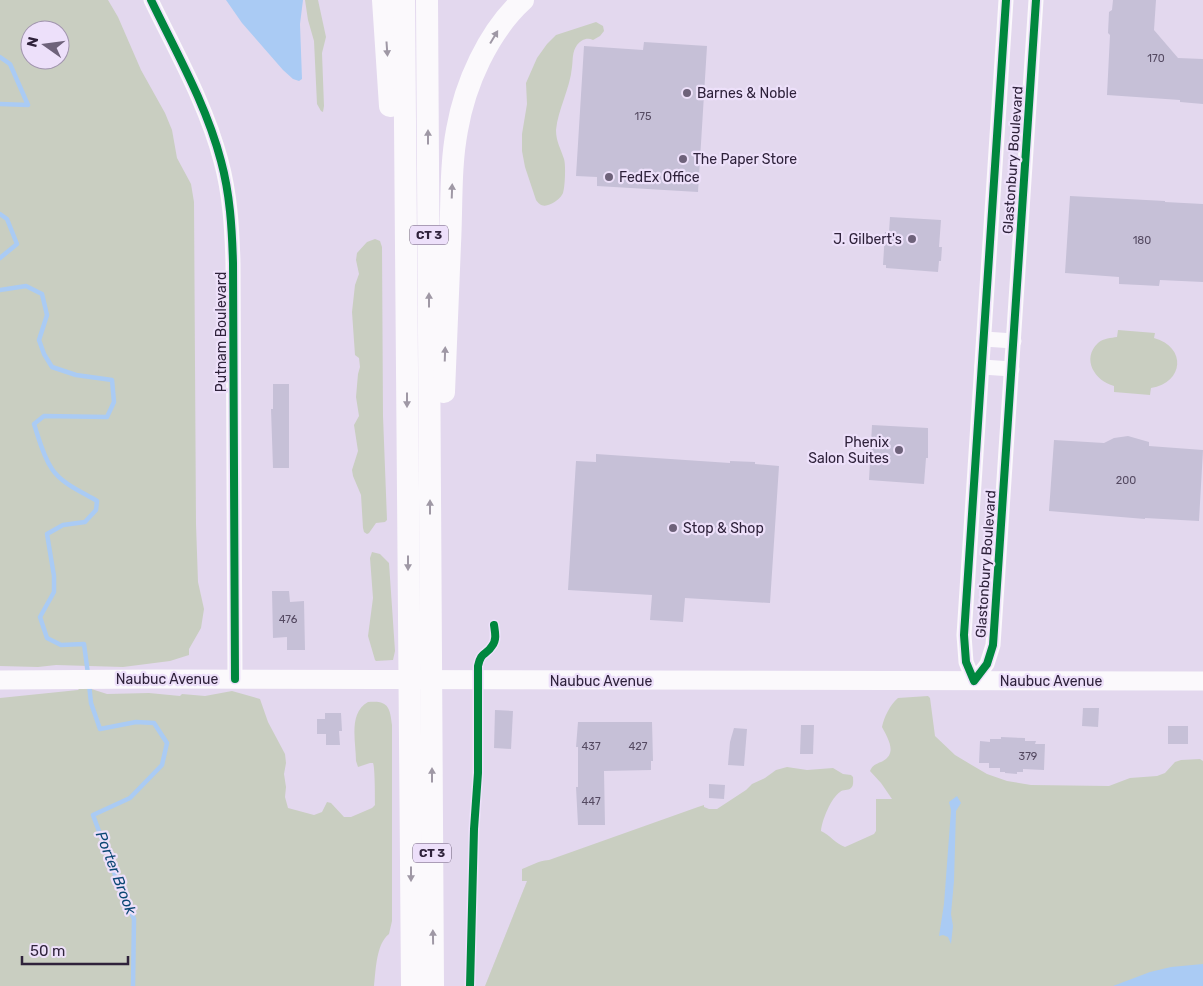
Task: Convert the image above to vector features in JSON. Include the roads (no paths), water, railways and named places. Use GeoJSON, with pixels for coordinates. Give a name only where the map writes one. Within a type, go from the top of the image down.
{"type":"FeatureCollection","features":[{"type":"Feature","properties":{"kind":"highway"},"geometry":{"type":"LineString","coordinates":[[383,0],[393,171],[397,190],[405,211]]}},
{"type":"Feature","properties":{"kind":"highway","name":"CT 3"},"geometry":{"type":"LineString","coordinates":[[404,0],[412,986]]}},
{"type":"Feature","properties":{"kind":"highway","name":"CT 3"},"geometry":{"type":"LineString","coordinates":[[427,0],[433,986]]}},
{"type":"Feature","properties":{"kind":"highway"},"geometry":{"type":"LineString","coordinates":[[430,471],[438,446],[442,413],[457,130],[466,94],[483,56],[502,23],[523,0]]}},
{"type":"Feature","properties":{"kind":"main road","name":"Naubuc Avenue"},"geometry":{"type":"LineString","coordinates":[[0,680],[1203,681]]}},
{"type":"Feature","properties":{"kind":"street","name":"Putnam Boulevard"},"geometry":{"type":"LineString","coordinates":[[151,0],[212,131],[228,194],[233,263],[235,679]]}},
{"type":"Feature","properties":{"kind":"street","name":"Glastonbury Boulevard"},"geometry":{"type":"LineString","coordinates":[[1006,0],[964,644],[966,662],[974,681],[987,664],[993,645],[1036,0]]}},
{"type":"Feature","properties":{"kind":"street"},"geometry":{"type":"LineString","coordinates":[[984,338],[1014,341]]}},
{"type":"Feature","properties":{"kind":"street"},"geometry":{"type":"LineString","coordinates":[[982,367],[1012,369]]}},
{"type":"Feature","properties":{"kind":"water"},"geometry":{"type":"Polygon","coordinates":[[[226,0],[303,0],[300,24],[302,79],[299,81],[293,79],[283,70],[242,23],[226,0]]]}},
{"type":"Feature","properties":{"kind":"water"},"geometry":{"type":"Polygon","coordinates":[[[957,796],[961,803],[956,811],[951,944],[948,937],[939,936],[944,904],[951,810],[949,802],[957,796]]]}},
{"type":"Feature","properties":{"kind":"water"},"geometry":{"type":"Polygon","coordinates":[[[1203,964],[1203,986],[1113,986],[1150,972],[1171,967],[1203,964]]]}},
{"type":"Feature","properties":{"kind":"waterway","name":"Porter Brook"},"geometry":{"type":"LineString","coordinates":[[0,57],[10,64],[28,105],[0,104]]}},
{"type":"Feature","properties":{"kind":"waterway","name":"Porter Brook"},"geometry":{"type":"LineString","coordinates":[[0,214],[7,219],[17,244],[0,258]]}},
{"type":"Feature","properties":{"kind":"waterway","name":"Porter Brook"},"geometry":{"type":"LineString","coordinates":[[0,290],[26,286],[42,294],[47,315],[39,340],[44,354],[52,367],[76,375],[112,380],[114,402],[107,417],[44,416],[34,424],[46,459],[56,474],[73,487],[97,501],[96,510],[85,522],[63,525],[47,534],[54,576],[54,592],[40,617],[47,638],[61,645],[84,644],[88,674]]}},
{"type":"Feature","properties":{"kind":"waterway","name":"Porter Brook"},"geometry":{"type":"LineString","coordinates":[[89,684],[91,703],[100,729],[136,722],[154,723],[167,743],[162,765],[130,798],[93,815],[121,891],[134,919],[133,986]]}},
{"type":"Feature","properties":{"kind":"place","name":"Barnes & Noble"},"geometry":{"type":"Point","coordinates":[687,93]}},
{"type":"Feature","properties":{"kind":"place","name":"The Paper Store"},"geometry":{"type":"Point","coordinates":[683,159]}},
{"type":"Feature","properties":{"kind":"place","name":"FedEx Office"},"geometry":{"type":"Point","coordinates":[609,177]}},
{"type":"Feature","properties":{"kind":"place","name":"J. Gilbert's"},"geometry":{"type":"Point","coordinates":[912,239]}},
{"type":"Feature","properties":{"kind":"place","name":"Phenix Salon Suites"},"geometry":{"type":"Point","coordinates":[899,450]}},
{"type":"Feature","properties":{"kind":"place","name":"Stop & Shop"},"geometry":{"type":"Point","coordinates":[673,528]}}]}
